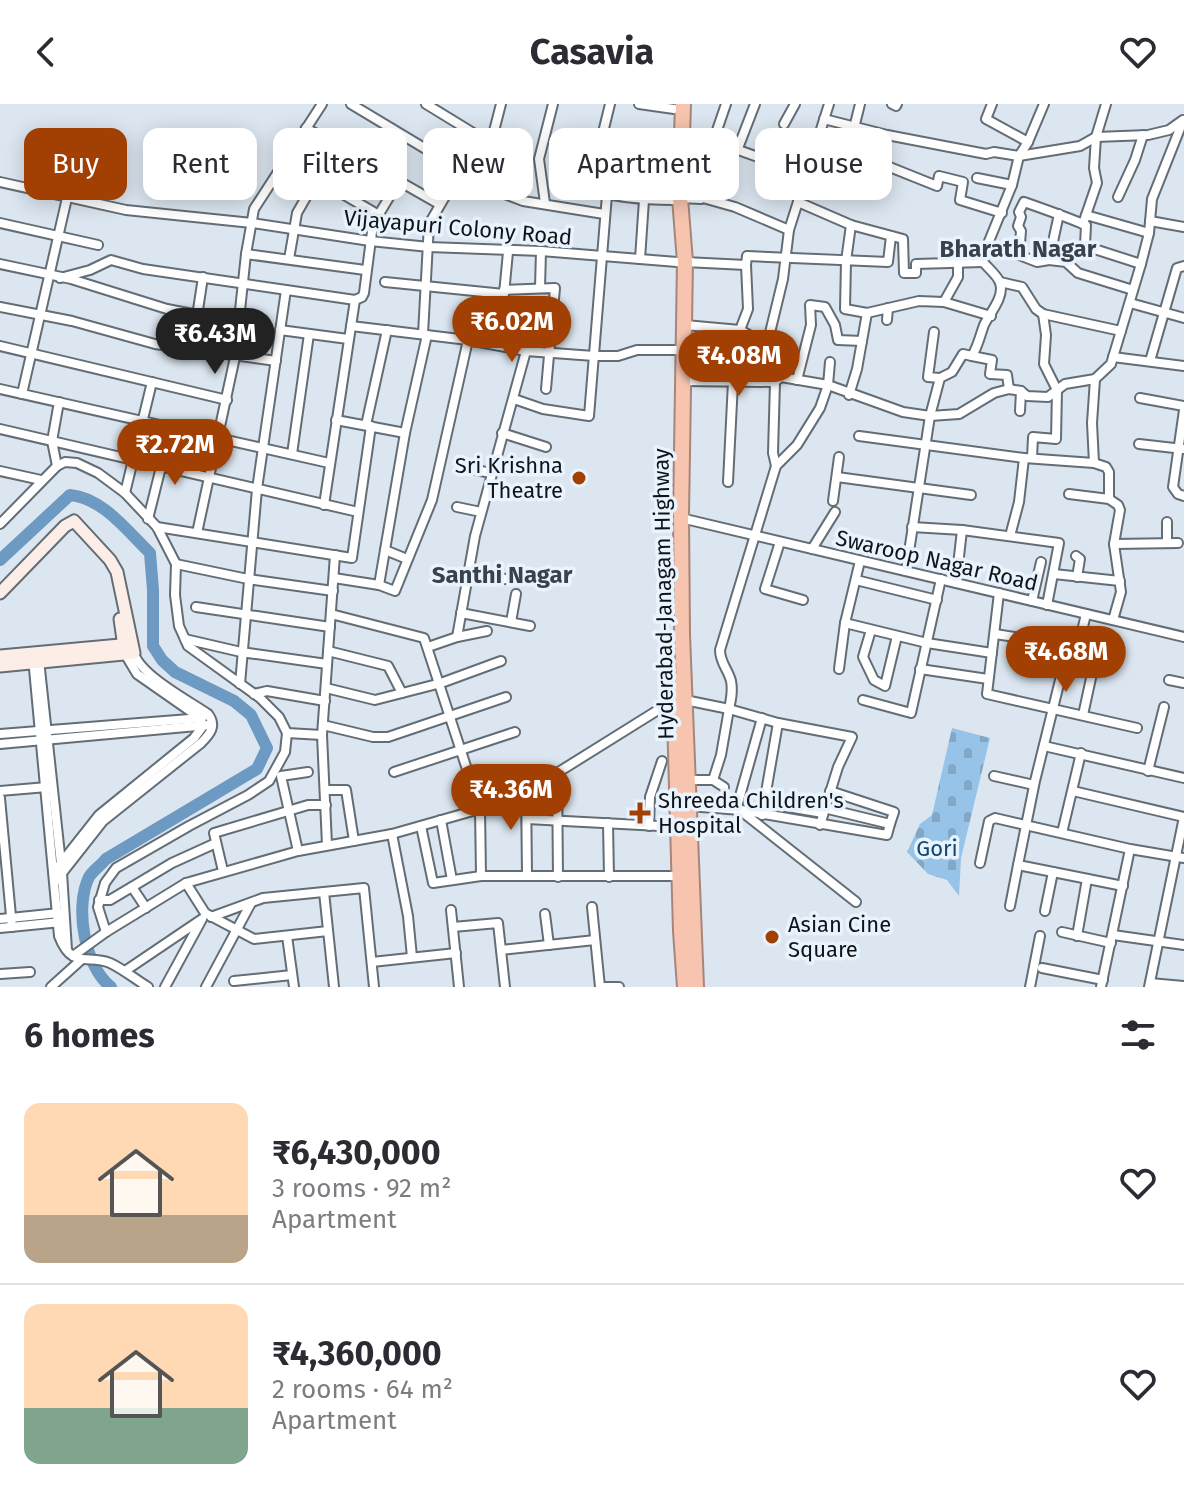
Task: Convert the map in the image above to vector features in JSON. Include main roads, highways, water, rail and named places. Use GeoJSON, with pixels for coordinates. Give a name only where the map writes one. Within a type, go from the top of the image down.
{"type":"FeatureCollection","features":[{"type":"Feature","properties":{"kind":"highway","name":"Hyderabad-Janagam Highway"},"geometry":{"type":"LineString","coordinates":[[677,106],[677,199],[685,325],[684,381],[679,422],[680,700],[687,780],[696,987]]}},
{"type":"Feature","properties":{"kind":"highway","name":"Hyderabad-Janagam Highway"},"geometry":{"type":"LineString","coordinates":[[681,262],[676,350],[681,518],[678,827],[685,987]]}},
{"type":"Feature","properties":{"kind":"waterway"},"geometry":{"type":"LineString","coordinates":[[0,560],[70,495],[82,497],[104,509],[150,553],[153,646],[162,660],[175,672],[234,701],[251,715],[267,748],[257,769],[106,859],[89,877],[82,904],[85,936],[94,966],[111,987]]}},
{"type":"Feature","properties":{"kind":"place","name":"Sri Krishna Theatre"},"geometry":{"type":"Point","coordinates":[579,478]}},
{"type":"Feature","properties":{"kind":"place","name":"Shreeda Children's Hospital"},"geometry":{"type":"Point","coordinates":[640,813]}},
{"type":"Feature","properties":{"kind":"place","name":"Asian Cine Square"},"geometry":{"type":"Point","coordinates":[772,937]}},
{"type":"Feature","properties":{"kind":"district","name":"Bharath Nagar"},"geometry":{"type":"Point","coordinates":[1018,249]}},
{"type":"Feature","properties":{"kind":"district","name":"Santhi Nagar"},"geometry":{"type":"Point","coordinates":[502,575]}},
{"type":"Feature","properties":{"kind":"park label","name":"Gori"},"geometry":{"type":"Point","coordinates":[937,848]}}]}
